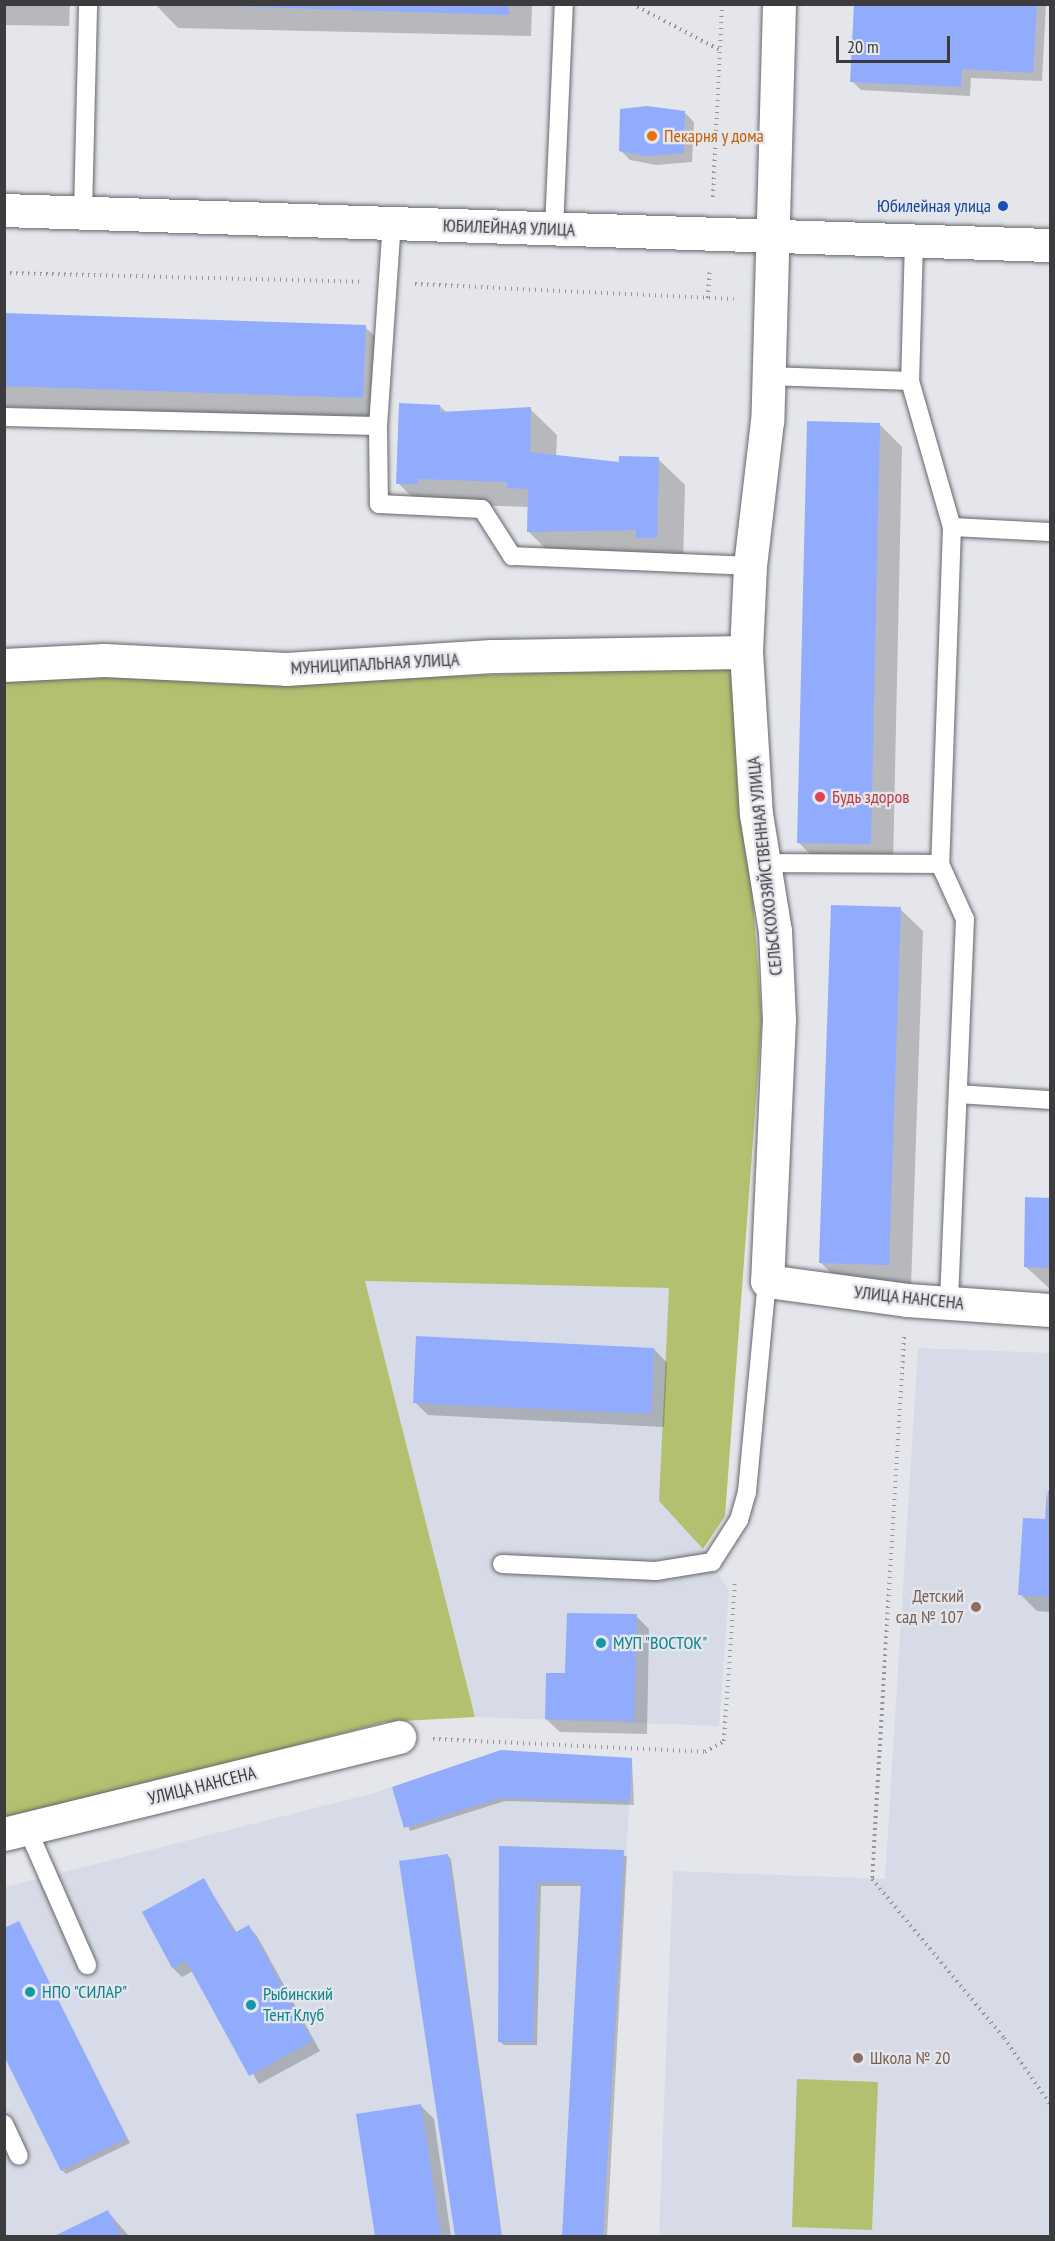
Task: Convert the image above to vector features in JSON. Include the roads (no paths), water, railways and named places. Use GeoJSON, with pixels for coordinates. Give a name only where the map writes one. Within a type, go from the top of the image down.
{"type":"FeatureCollection","features":[{"type":"Feature","properties":{"kind":"street","name":"СЕЛЬСКОХОЗЯЙСТВЕННАЯ УЛИЦА"},"geometry":{"type":"LineString","coordinates":[[767,1281],[780,1019],[775,931],[764,863],[746,652],[750,566],[769,376],[779,4]]}},
{"type":"Feature","properties":{"kind":"street","name":"ЮБИЛЕЙНАЯ УЛИЦА"},"geometry":{"type":"LineString","coordinates":[[4,210],[1050,245]]}},
{"type":"Feature","properties":{"kind":"street","name":"МУНИЦИПАЛЬНАЯ УЛИЦА"},"geometry":{"type":"LineString","coordinates":[[4,665],[104,660],[286,669],[492,656],[746,652]]}},
{"type":"Feature","properties":{"kind":"street","name":"УЛИЦА НАНСЕНА"},"geometry":{"type":"LineString","coordinates":[[767,1281],[907,1300],[1050,1310]]}},
{"type":"Feature","properties":{"kind":"street","name":"УЛИЦА НАНСЕНА"},"geometry":{"type":"LineString","coordinates":[[16,1831],[399,1737]]}},
{"type":"Feature","properties":{"kind":"lane"},"geometry":{"type":"LineString","coordinates":[[83,213],[88,4]]}},
{"type":"Feature","properties":{"kind":"lane"},"geometry":{"type":"LineString","coordinates":[[554,229],[564,4]]}},
{"type":"Feature","properties":{"kind":"lane"},"geometry":{"type":"LineString","coordinates":[[392,224],[378,426],[379,504],[482,508],[512,556],[750,566]]}},
{"type":"Feature","properties":{"kind":"lane"},"geometry":{"type":"LineString","coordinates":[[915,241],[910,381],[952,527],[940,864],[965,920],[950,1303]]}},
{"type":"Feature","properties":{"kind":"lane"},"geometry":{"type":"LineString","coordinates":[[769,376],[910,381]]}},
{"type":"Feature","properties":{"kind":"lane"},"geometry":{"type":"LineString","coordinates":[[4,417],[378,426]]}},
{"type":"Feature","properties":{"kind":"lane"},"geometry":{"type":"LineString","coordinates":[[952,527],[1050,532]]}},
{"type":"Feature","properties":{"kind":"lane"},"geometry":{"type":"LineString","coordinates":[[764,863],[940,864]]}},
{"type":"Feature","properties":{"kind":"lane"},"geometry":{"type":"LineString","coordinates":[[959,1094],[1050,1100]]}},
{"type":"Feature","properties":{"kind":"lane"},"geometry":{"type":"LineString","coordinates":[[502,1564],[679,1570],[712,1562],[739,1520],[753,1449],[767,1281]]}},
{"type":"Feature","properties":{"kind":"lane"},"geometry":{"type":"LineString","coordinates":[[16,1831],[87,1965]]}},
{"type":"Feature","properties":{"kind":"lane"},"geometry":{"type":"LineString","coordinates":[[4,2124],[19,2156]]}},
{"type":"Feature","properties":{"kind":"place","name":"Пекарня у дома"},"geometry":{"type":"Point","coordinates":[652,136]}},
{"type":"Feature","properties":{"kind":"place","name":"Юбилейная улица"},"geometry":{"type":"Point","coordinates":[1003,206]}},
{"type":"Feature","properties":{"kind":"place","name":"Будь здоров"},"geometry":{"type":"Point","coordinates":[820,797]}},
{"type":"Feature","properties":{"kind":"place","name":"Детский сад № 107"},"geometry":{"type":"Point","coordinates":[976,1607]}},
{"type":"Feature","properties":{"kind":"place","name":"МУП \"ВОСТОК\""},"geometry":{"type":"Point","coordinates":[601,1643]}},
{"type":"Feature","properties":{"kind":"place","name":"НПО \"СИЛАР\""},"geometry":{"type":"Point","coordinates":[30,1992]}},
{"type":"Feature","properties":{"kind":"place","name":"Рыбинский Тент Клуб"},"geometry":{"type":"Point","coordinates":[251,2005]}},
{"type":"Feature","properties":{"kind":"place","name":"Школа № 20"},"geometry":{"type":"Point","coordinates":[858,2058]}}]}
